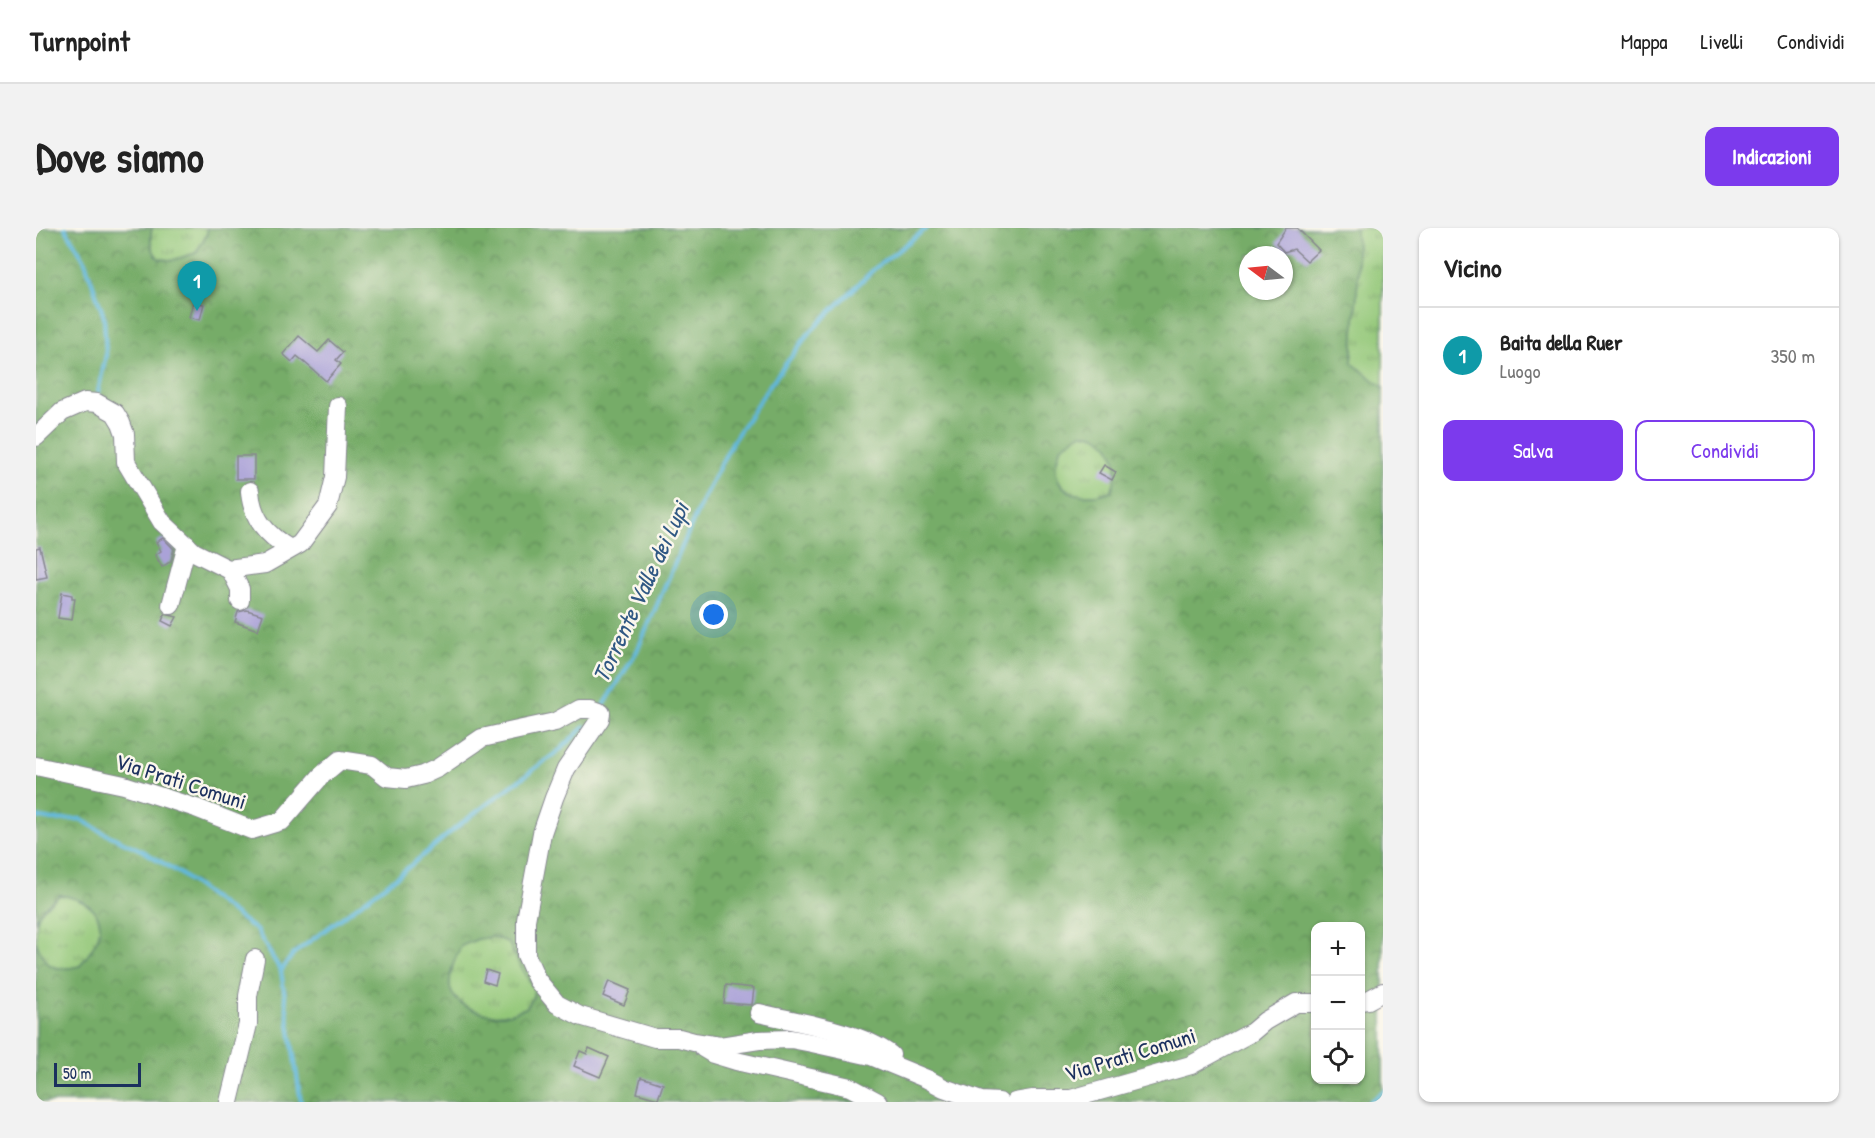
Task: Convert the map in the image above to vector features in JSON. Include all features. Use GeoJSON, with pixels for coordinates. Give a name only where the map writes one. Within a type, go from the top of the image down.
{"type":"FeatureCollection","features":[{"type":"Feature","properties":{"kind":"street"},"geometry":{"type":"LineString","coordinates":[[36,437],[62,412],[85,402],[97,404],[115,413],[124,434],[126,462],[162,522],[194,552],[230,568],[265,564],[300,544],[328,507],[335,477],[338,406]]}},
{"type":"Feature","properties":{"kind":"street"},"geometry":{"type":"LineString","coordinates":[[250,491],[255,517],[290,549]]}},
{"type":"Feature","properties":{"kind":"street"},"geometry":{"type":"LineString","coordinates":[[151,504],[150,513],[154,532]]}},
{"type":"Feature","properties":{"kind":"street"},"geometry":{"type":"LineString","coordinates":[[171,605],[187,545]]}},
{"type":"Feature","properties":{"kind":"street"},"geometry":{"type":"LineString","coordinates":[[230,568],[240,589],[240,601]]}},
{"type":"Feature","properties":{"kind":"street","name":"Via Prati Comuni"},"geometry":{"type":"LineString","coordinates":[[36,766],[143,790],[252,830],[282,821],[321,776],[340,760],[372,765],[387,777],[406,779],[423,776],[482,738],[555,722],[579,709],[596,710],[600,713],[600,719],[566,769],[542,833],[525,920],[526,955],[537,980],[561,1007],[600,1023],[655,1038],[679,1038],[720,1046],[759,1040],[791,1039],[871,1056],[944,1088],[981,1101],[999,1102]]}},
{"type":"Feature","properties":{"kind":"street"},"geometry":{"type":"LineString","coordinates":[[229,1102],[228,1097],[248,1024],[248,996],[255,959]]}},
{"type":"Feature","properties":{"kind":"street"},"geometry":{"type":"LineString","coordinates":[[1365,1000],[1383,992]]}},
{"type":"Feature","properties":{"kind":"street","name":"Via Prati Comuni"},"geometry":{"type":"LineString","coordinates":[[1015,1102],[1033,1099],[1071,1099],[1191,1065],[1252,1032],[1265,1021],[1296,1004],[1311,1003]]}},
{"type":"Feature","properties":{"kind":"street"},"geometry":{"type":"LineString","coordinates":[[759,1013],[835,1031],[871,1043],[911,1072]]}},
{"type":"Feature","properties":{"kind":"street"},"geometry":{"type":"LineString","coordinates":[[693,1042],[713,1054],[736,1061],[850,1087],[878,1102]]}},
{"type":"Feature","properties":{"kind":"green space"},"geometry":{"type":"Polygon","coordinates":[[[36,228],[152,228],[151,245],[156,256],[159,259],[173,260],[196,253],[207,234],[207,228],[1356,228],[1358,278],[1352,363],[1383,387],[1383,1102],[36,1102],[36,941],[42,956],[51,966],[63,969],[80,966],[96,942],[100,925],[95,911],[89,906],[60,895],[37,918],[36,923],[36,228]],[[1082,433],[1060,448],[1056,463],[1059,481],[1070,492],[1078,494],[1095,495],[1111,491],[1116,477],[1116,462],[1111,449],[1101,438],[1082,433]],[[493,937],[478,939],[461,946],[450,975],[450,986],[452,993],[463,1005],[479,1012],[503,1015],[526,1008],[533,998],[534,988],[508,942],[493,937]]]}},
{"type":"Feature","properties":{"kind":"green space"},"geometry":{"type":"Polygon","coordinates":[[[152,228],[207,228],[207,233],[196,253],[173,260],[159,259],[151,245],[152,228]]]}},
{"type":"Feature","properties":{"kind":"green space"},"geometry":{"type":"Polygon","coordinates":[[[1356,228],[1383,228],[1383,387],[1352,363],[1358,278],[1356,228]]]}},
{"type":"Feature","properties":{"kind":"green space"},"geometry":{"type":"Polygon","coordinates":[[[1082,433],[1101,438],[1114,455],[1116,477],[1111,491],[1095,495],[1078,494],[1070,492],[1059,481],[1056,466],[1060,448],[1082,433]]]}},
{"type":"Feature","properties":{"kind":"green space"},"geometry":{"type":"Polygon","coordinates":[[[60,895],[83,902],[95,911],[98,917],[100,925],[98,937],[80,966],[54,967],[43,959],[39,952],[36,933],[38,917],[46,906],[60,895]]]}},
{"type":"Feature","properties":{"kind":"green space"},"geometry":{"type":"Polygon","coordinates":[[[493,937],[508,942],[522,970],[534,987],[533,998],[526,1008],[503,1015],[479,1012],[463,1005],[452,993],[450,986],[451,971],[461,946],[478,939],[493,937]]]}},
{"type":"Feature","properties":{"kind":"building"},"geometry":{"type":"Polygon","coordinates":[[[1286,228],[1297,228],[1319,250],[1307,261],[1293,249],[1293,246],[1279,246],[1276,243],[1286,228]]]}},
{"type":"Feature","properties":{"kind":"building"},"geometry":{"type":"Polygon","coordinates":[[[193,302],[204,304],[200,320],[189,317],[193,302]]]}},
{"type":"Feature","properties":{"kind":"building"},"geometry":{"type":"Polygon","coordinates":[[[299,336],[318,352],[329,340],[343,352],[336,360],[341,364],[326,381],[297,356],[292,362],[283,354],[299,336]]]}},
{"type":"Feature","properties":{"kind":"building"},"geometry":{"type":"Polygon","coordinates":[[[236,456],[254,456],[254,479],[236,479],[236,456]]]}},
{"type":"Feature","properties":{"kind":"building"},"geometry":{"type":"Polygon","coordinates":[[[1104,465],[1116,472],[1112,480],[1099,473],[1104,465]]]}},
{"type":"Feature","properties":{"kind":"building"},"geometry":{"type":"Polygon","coordinates":[[[163,538],[174,549],[171,561],[162,567],[155,555],[161,551],[156,542],[163,538]]]}},
{"type":"Feature","properties":{"kind":"building"},"geometry":{"type":"Polygon","coordinates":[[[40,547],[47,577],[36,579],[36,548],[40,547]]]}},
{"type":"Feature","properties":{"kind":"building"},"geometry":{"type":"Polygon","coordinates":[[[62,593],[75,598],[72,620],[58,618],[62,593]]]}},
{"type":"Feature","properties":{"kind":"building"},"geometry":{"type":"Polygon","coordinates":[[[247,610],[263,615],[258,630],[235,622],[238,612],[247,610]]]}},
{"type":"Feature","properties":{"kind":"building"},"geometry":{"type":"Polygon","coordinates":[[[165,614],[177,617],[172,626],[162,621],[165,614]]]}},
{"type":"Feature","properties":{"kind":"building"},"geometry":{"type":"Polygon","coordinates":[[[486,970],[498,974],[495,985],[483,981],[486,970]]]}},
{"type":"Feature","properties":{"kind":"building"},"geometry":{"type":"Polygon","coordinates":[[[609,981],[630,990],[624,1005],[603,996],[609,981]]]}},
{"type":"Feature","properties":{"kind":"building"},"geometry":{"type":"Polygon","coordinates":[[[726,985],[754,988],[752,1005],[724,1003],[726,985]]]}},
{"type":"Feature","properties":{"kind":"building"},"geometry":{"type":"Polygon","coordinates":[[[589,1048],[609,1057],[600,1077],[574,1066],[580,1051],[587,1054],[589,1048]]]}},
{"type":"Feature","properties":{"kind":"building"},"geometry":{"type":"Polygon","coordinates":[[[641,1077],[663,1084],[658,1099],[637,1093],[641,1077]]]}},
{"type":"Feature","properties":{"kind":"waterway"},"geometry":{"type":"LineString","coordinates":[[65,228],[84,259],[104,317],[106,355],[98,392]]}},
{"type":"Feature","properties":{"kind":"waterway","name":"Torrente Valle dei Lupi"},"geometry":{"type":"LineString","coordinates":[[603,707],[637,651],[704,496],[733,441],[769,386],[809,333],[874,269],[927,228]]}},
{"type":"Feature","properties":{"kind":"waterway","name":"Torrente Valle dei Lupi"},"geometry":{"type":"LineString","coordinates":[[281,971],[293,954],[561,749],[585,726]]}},
{"type":"Feature","properties":{"kind":"waterway"},"geometry":{"type":"LineString","coordinates":[[36,817],[52,820],[80,819],[143,851],[178,872],[256,930],[281,971],[301,1102]]}},
{"type":"Feature","properties":{"kind":"waterway"},"geometry":{"type":"LineString","coordinates":[[1369,1102],[1383,1091]]}},
{"type":"Feature","properties":{"kind":"place","name":"Baita della Ruer"},"geometry":{"type":"Point","coordinates":[197,311]}}]}
